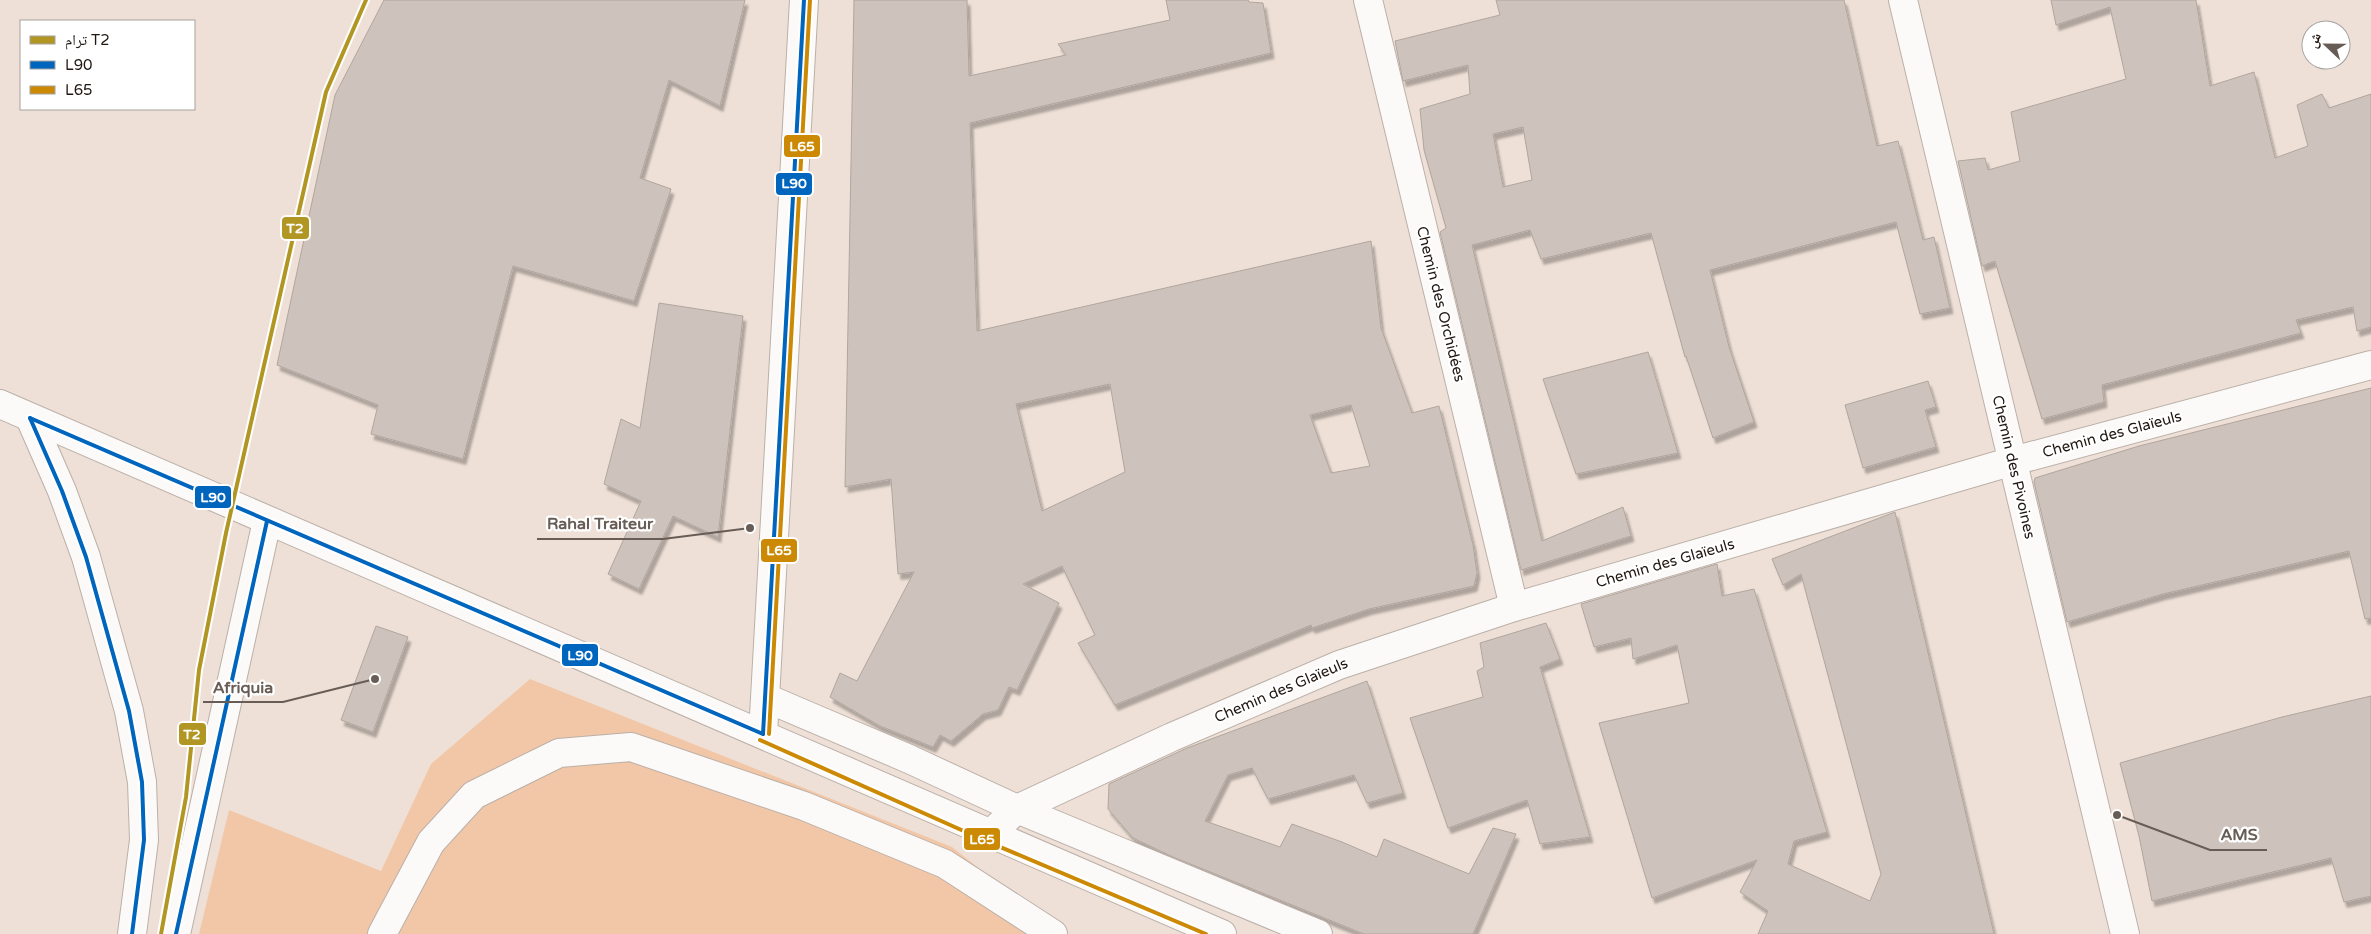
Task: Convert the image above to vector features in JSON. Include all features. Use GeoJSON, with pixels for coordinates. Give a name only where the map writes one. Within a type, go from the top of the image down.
{"type":"FeatureCollection","features":[{"type":"Feature","properties":{"kind":"main road"},"geometry":{"type":"LineString","coordinates":[[763,734],[804,0]]}},
{"type":"Feature","properties":{"kind":"main road","name":"Chemin des Orchidées"},"geometry":{"type":"LineString","coordinates":[[1368,0],[1514,607]]}},
{"type":"Feature","properties":{"kind":"main road","name":"Chemin des Pivoines"},"geometry":{"type":"LineString","coordinates":[[1903,0],[2125,934]]}},
{"type":"Feature","properties":{"kind":"main road","name":"Chemin des Glaïeuls"},"geometry":{"type":"LineString","coordinates":[[989,835],[1017,809],[1164,740],[1339,665],[1514,607],[2013,461],[2371,364]]}},
{"type":"Feature","properties":{"kind":"main road"},"geometry":{"type":"LineString","coordinates":[[0,404],[266,521],[763,734],[989,835],[1222,934]]}},
{"type":"Feature","properties":{"kind":"main road"},"geometry":{"type":"LineString","coordinates":[[30,418],[62,491],[86,557],[129,711],[142,782],[144,840],[132,934]]}},
{"type":"Feature","properties":{"kind":"main road"},"geometry":{"type":"LineString","coordinates":[[176,934],[266,521]]}},
{"type":"Feature","properties":{"kind":"main road"},"geometry":{"type":"LineString","coordinates":[[766,698],[909,759],[1017,809],[1318,934]]}},
{"type":"Feature","properties":{"kind":"main road"},"geometry":{"type":"LineString","coordinates":[[382,934],[431,842],[474,795],[559,753],[631,747],[804,806],[945,864],[1053,934]]}},
{"type":"Feature","properties":{"kind":"main road"},"geometry":{"type":"LineString","coordinates":[[1187,919],[1202,886]]}},
{"type":"Feature","properties":{"kind":"shaded area"},"geometry":{"type":"Polygon","coordinates":[[[530,679],[952,847],[1062,934],[199,934],[229,810],[381,871],[431,764],[530,679]]]}},
{"type":"Feature","properties":{"kind":"building"},"geometry":{"type":"Polygon","coordinates":[[[384,0],[745,0],[720,106],[669,80],[640,178],[671,189],[634,301],[513,266],[463,459],[371,434],[378,405],[277,365],[335,95],[384,0]]]}},
{"type":"Feature","properties":{"kind":"building"},"geometry":{"type":"Polygon","coordinates":[[[854,0],[967,0],[969,76],[1066,55],[1058,44],[1170,20],[1166,0],[1248,0],[1249,2],[1263,3],[1271,53],[970,123],[977,331],[1371,241],[1381,328],[1412,413],[1439,406],[1473,545],[1477,573],[1474,586],[1369,609],[1312,628],[1311,625],[1115,705],[1078,643],[1095,635],[1062,566],[1023,584],[1059,603],[1017,690],[1009,687],[998,710],[983,714],[951,741],[940,735],[933,747],[880,726],[830,697],[840,673],[857,681],[914,572],[898,574],[891,479],[845,487],[854,0]],[[1110,384],[1016,404],[1042,511],[1125,472],[1110,384]],[[1351,405],[1310,415],[1331,473],[1370,466],[1351,405]]]}},
{"type":"Feature","properties":{"kind":"building"},"geometry":{"type":"Polygon","coordinates":[[[1496,0],[1844,0],[1877,146],[1898,141],[1923,240],[1934,237],[1950,308],[1920,314],[1896,222],[1710,270],[1729,347],[1754,422],[1713,438],[1685,357],[1651,233],[1541,259],[1530,230],[1472,245],[1542,541],[1623,507],[1631,536],[1521,570],[1440,232],[1446,228],[1424,150],[1420,109],[1470,94],[1468,65],[1403,81],[1395,41],[1500,15],[1496,0]],[[1523,127],[1493,134],[1503,187],[1532,180],[1523,127]]]}},
{"type":"Feature","properties":{"kind":"building"},"geometry":{"type":"Polygon","coordinates":[[[2051,0],[2196,0],[2210,86],[2254,72],[2275,158],[2308,146],[2297,105],[2322,94],[2329,108],[2371,94],[2371,327],[2357,331],[2353,307],[2296,320],[2301,333],[2102,385],[2104,402],[2042,419],[1995,261],[1982,266],[1958,161],[1985,158],[1988,170],[2020,161],[2011,112],[2126,79],[2110,7],[2056,25],[2051,0]]]}},
{"type":"Feature","properties":{"kind":"building"},"geometry":{"type":"Polygon","coordinates":[[[659,303],[743,316],[718,537],[673,516],[639,589],[608,574],[641,501],[604,484],[621,419],[640,428],[659,303]]]}},
{"type":"Feature","properties":{"kind":"building"},"geometry":{"type":"Polygon","coordinates":[[[1648,352],[1678,453],[1576,474],[1543,379],[1648,352]]]}},
{"type":"Feature","properties":{"kind":"building"},"geometry":{"type":"Polygon","coordinates":[[[1928,381],[1936,407],[1925,410],[1936,447],[1863,468],[1845,405],[1928,381]]]}},
{"type":"Feature","properties":{"kind":"building"},"geometry":{"type":"Polygon","coordinates":[[[2371,388],[2371,618],[2365,619],[2349,551],[2163,594],[2067,622],[2034,482],[2035,478],[2139,446],[2371,388]]]}},
{"type":"Feature","properties":{"kind":"building"},"geometry":{"type":"Polygon","coordinates":[[[1895,512],[1994,934],[1758,934],[1768,911],[1740,892],[1757,860],[1652,898],[1599,723],[1689,703],[1677,645],[1633,659],[1631,638],[1594,647],[1581,604],[1717,564],[1722,596],[1754,589],[1827,832],[1794,841],[1788,864],[1870,901],[1881,874],[1801,574],[1783,585],[1772,559],[1895,512]]]}},
{"type":"Feature","properties":{"kind":"building"},"geometry":{"type":"Polygon","coordinates":[[[1546,623],[1560,659],[1540,667],[1590,837],[1540,844],[1527,800],[1448,828],[1410,718],[1483,697],[1477,671],[1484,667],[1480,643],[1546,623]]]}},
{"type":"Feature","properties":{"kind":"building"},"geometry":{"type":"Polygon","coordinates":[[[376,626],[408,637],[373,732],[341,720],[376,626]]]}},
{"type":"Feature","properties":{"kind":"building"},"geometry":{"type":"Polygon","coordinates":[[[1367,681],[1403,793],[1367,803],[1354,775],[1268,799],[1252,768],[1228,775],[1205,821],[1280,847],[1292,824],[1377,857],[1384,839],[1469,874],[1493,828],[1516,834],[1473,934],[1364,934],[1173,857],[1133,838],[1108,809],[1109,784],[1111,783],[1187,748],[1367,681]]]}},
{"type":"Feature","properties":{"kind":"building"},"geometry":{"type":"Polygon","coordinates":[[[2371,696],[2371,896],[2344,902],[2331,858],[2152,901],[2139,836],[2120,763],[2282,717],[2371,696]]]}},
{"type":"Feature","properties":{"kind":"tram line","name":"T2"},"geometry":{"type":"LineString","coordinates":[[161,934],[186,797],[199,670],[226,533],[326,92],[366,0]]}},
{"type":"Feature","properties":{"kind":"transit line","name":"L90"},"geometry":{"type":"LineString","coordinates":[[763,734],[804,0]]}},
{"type":"Feature","properties":{"kind":"transit line","name":"L65"},"geometry":{"type":"LineString","coordinates":[[769,734],[810,0]]}},
{"type":"Feature","properties":{"kind":"transit line","name":"L90"},"geometry":{"type":"LineString","coordinates":[[30,418],[763,734]]}},
{"type":"Feature","properties":{"kind":"transit line","name":"L90"},"geometry":{"type":"LineString","coordinates":[[30,418],[62,491],[86,557],[129,711],[142,782],[144,840],[132,934]]}},
{"type":"Feature","properties":{"kind":"transit line","name":"L90"},"geometry":{"type":"LineString","coordinates":[[176,934],[267,521]]}},
{"type":"Feature","properties":{"kind":"transit line","name":"L65"},"geometry":{"type":"LineString","coordinates":[[760,740],[986,841],[1206,934]]}},
{"type":"Feature","properties":{"kind":"place","name":"Rahal Traiteur"},"geometry":{"type":"Point","coordinates":[750,528]}},
{"type":"Feature","properties":{"kind":"place","name":"Afriquia"},"geometry":{"type":"Point","coordinates":[375,679]}},
{"type":"Feature","properties":{"kind":"place","name":"AMS"},"geometry":{"type":"Point","coordinates":[2117,815]}}]}
